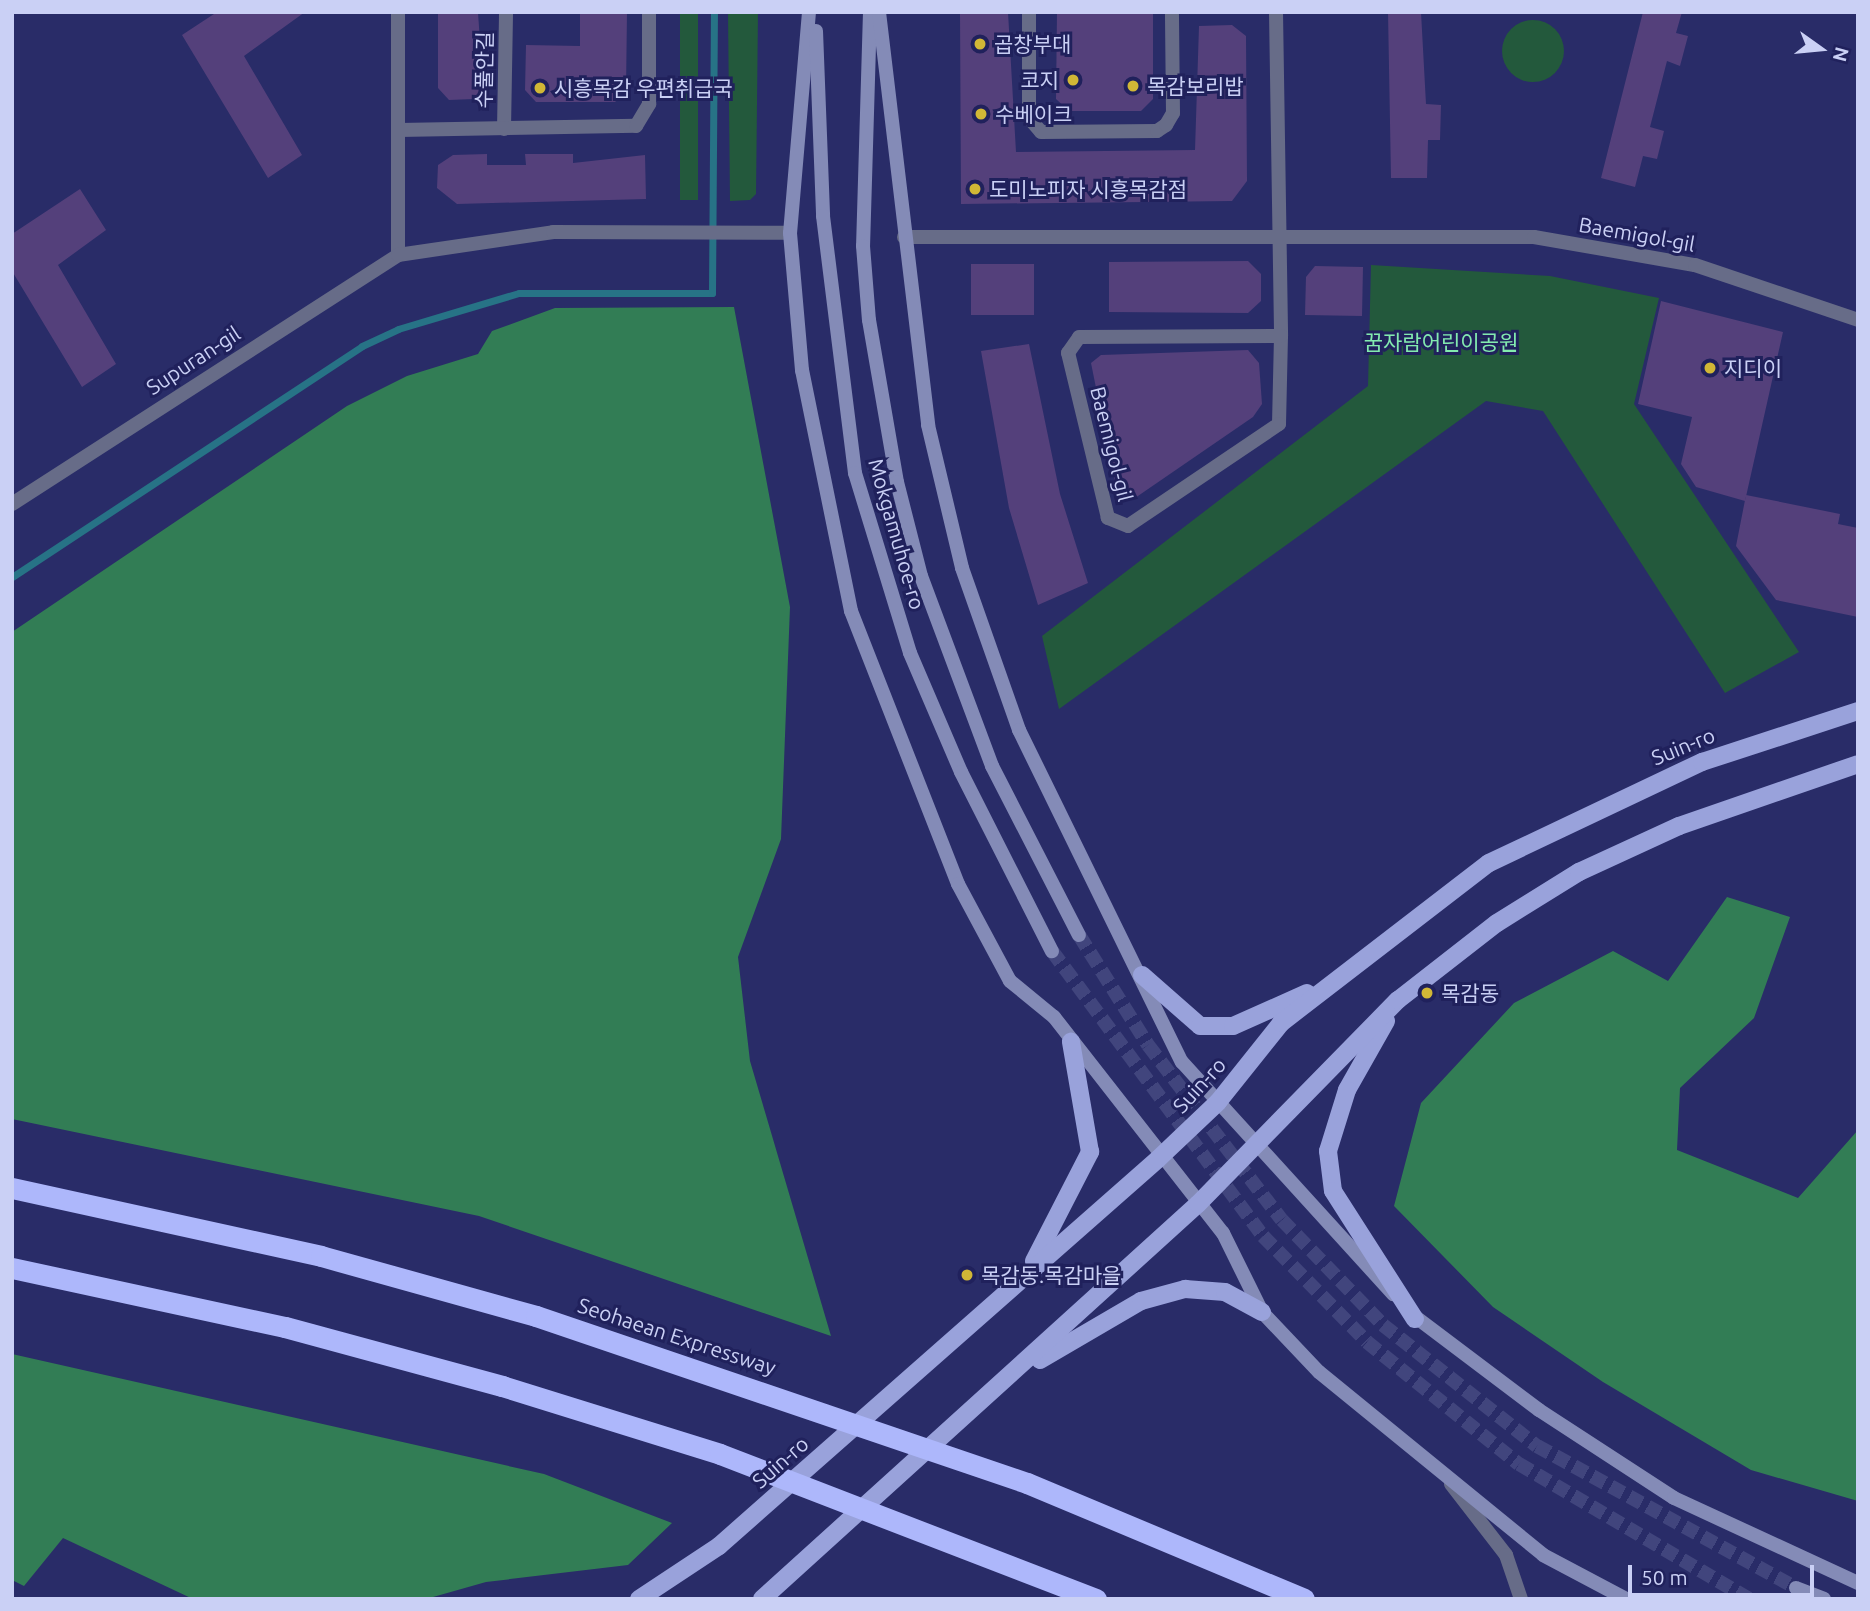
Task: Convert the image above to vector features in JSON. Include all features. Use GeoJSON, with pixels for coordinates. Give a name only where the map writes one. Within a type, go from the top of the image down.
{"type":"FeatureCollection","features":[{"type":"Feature","properties":{"kind":"highway","name":"Seohaean Expressway"},"geometry":{"type":"LineString","coordinates":[[12,1188],[321,1256],[750,1384],[1027,1483],[1304,1599]]}},
{"type":"Feature","properties":{"kind":"highway"},"geometry":{"type":"LineString","coordinates":[[12,1268],[285,1327],[720,1454],[984,1551],[1096,1599]]}},
{"type":"Feature","properties":{"kind":"main road"},"geometry":{"type":"LineString","coordinates":[[809,12],[790,233],[802,370],[855,623],[958,884],[1010,981],[1054,1017],[1158,1159],[1223,1233],[1262,1312],[1319,1372],[1543,1555],[1626,1599]]}},
{"type":"Feature","properties":{"kind":"main road","name":"Mokgamuhoe-ro"},"geometry":{"type":"LineString","coordinates":[[815,12],[823,216],[855,473],[910,653],[961,772],[1052,951]]}},
{"type":"Feature","properties":{"kind":"main road","name":"Mokgamuhoe-ro"},"geometry":{"type":"LineString","coordinates":[[870,12],[863,246],[869,320],[897,482],[921,576],[992,766],[1079,935]]}},
{"type":"Feature","properties":{"kind":"main road"},"geometry":{"type":"LineString","coordinates":[[879,12],[928,425],[962,569],[1020,730],[1142,975],[1182,1062],[1415,1319],[1674,1498],[1858,1583]]}},
{"type":"Feature","properties":{"kind":"main road","name":"Suin-ro"},"geometry":{"type":"LineString","coordinates":[[639,1599],[719,1546],[1158,1159],[1218,1102],[1281,1023],[1489,863],[1702,762],[1858,711]]}},
{"type":"Feature","properties":{"kind":"main road"},"geometry":{"type":"LineString","coordinates":[[762,1599],[1198,1204],[1398,1000],[1497,923],[1579,872],[1679,825],[1858,764]]}},
{"type":"Feature","properties":{"kind":"main road"},"geometry":{"type":"LineString","coordinates":[[1142,975],[1200,1026],[1233,1026],[1330,983]]}},
{"type":"Feature","properties":{"kind":"main road"},"geometry":{"type":"LineString","coordinates":[[1398,1000],[1347,1090],[1328,1151],[1333,1191],[1415,1319]]}},
{"type":"Feature","properties":{"kind":"main road"},"geometry":{"type":"LineString","coordinates":[[1027,1275],[1090,1152],[1071,1042]]}},
{"type":"Feature","properties":{"kind":"main road"},"geometry":{"type":"LineString","coordinates":[[1010,1377],[1141,1301],[1185,1289],[1225,1292],[1262,1312]]}},
{"type":"Feature","properties":{"kind":"main road"},"geometry":{"type":"LineString","coordinates":[[1796,1588],[1824,1599]]}},
{"type":"Feature","properties":{"kind":"street"},"geometry":{"type":"LineString","coordinates":[[398,12],[398,255]]}},
{"type":"Feature","properties":{"kind":"street","name":"수풀안길"},"geometry":{"type":"LineString","coordinates":[[504,129],[506,12]]}},
{"type":"Feature","properties":{"kind":"street"},"geometry":{"type":"LineString","coordinates":[[399,131],[636,126],[649,104],[649,12]]}},
{"type":"Feature","properties":{"kind":"street"},"geometry":{"type":"LineString","coordinates":[[1029,12],[1029,118],[1041,132],[1157,131],[1166,125],[1172,113],[1172,12]]}},
{"type":"Feature","properties":{"kind":"street"},"geometry":{"type":"LineString","coordinates":[[1275,234],[1276,12]]}},
{"type":"Feature","properties":{"kind":"street","name":"Supuran-gil"},"geometry":{"type":"LineString","coordinates":[[12,504],[398,255],[553,232],[790,233]]}},
{"type":"Feature","properties":{"kind":"street","name":"Baemigol-gil"},"geometry":{"type":"LineString","coordinates":[[904,237],[1275,234],[1534,237],[1695,265],[1858,320]]}},
{"type":"Feature","properties":{"kind":"street","name":"Baemigol-gil"},"geometry":{"type":"LineString","coordinates":[[1275,234],[1281,336],[1279,424],[1128,526],[1108,518],[1068,354],[1079,337],[1281,336]]}},
{"type":"Feature","properties":{"kind":"street"},"geometry":{"type":"LineString","coordinates":[[1446,1477],[1506,1555],[1521,1599]]}},
{"type":"Feature","properties":{"kind":"green space"},"geometry":{"type":"Polygon","coordinates":[[[680,12],[698,12],[698,200],[680,200],[680,12]]]}},
{"type":"Feature","properties":{"kind":"green space"},"geometry":{"type":"Polygon","coordinates":[[[728,12],[758,12],[756,194],[750,200],[730,201],[728,12]]]}},
{"type":"Feature","properties":{"kind":"green space"},"geometry":{"type":"Polygon","coordinates":[[[1533,20],[1545,22],[1555,29],[1562,39],[1562,63],[1555,73],[1545,80],[1533,82],[1521,80],[1511,73],[1504,63],[1502,51],[1504,39],[1511,29],[1521,22],[1533,20]]]}},
{"type":"Feature","properties":{"kind":"green space","name":"꿈자람어린이공원"},"geometry":{"type":"Polygon","coordinates":[[[1371,265],[1550,276],[1659,298],[1634,404],[1799,652],[1725,693],[1543,411],[1486,401],[1059,709],[1042,636],[1368,386],[1371,265]]]}},
{"type":"Feature","properties":{"kind":"green space"},"geometry":{"type":"Polygon","coordinates":[[[734,307],[790,607],[781,839],[738,957],[750,1061],[831,1336],[479,1216],[12,1119],[12,632],[347,406],[407,376],[478,354],[492,331],[555,308],[734,307]]]}},
{"type":"Feature","properties":{"kind":"green space"},"geometry":{"type":"Polygon","coordinates":[[[1727,897],[1790,917],[1754,1018],[1680,1088],[1677,1150],[1798,1198],[1858,1130],[1858,1501],[1751,1470],[1603,1382],[1493,1307],[1394,1206],[1421,1103],[1514,1003],[1613,951],[1668,981],[1727,897]]]}},
{"type":"Feature","properties":{"kind":"green space"},"geometry":{"type":"Polygon","coordinates":[[[12,1354],[544,1474],[672,1523],[628,1565],[486,1582],[426,1599],[193,1599],[63,1538],[24,1586],[12,1580],[12,1354]]]}},
{"type":"Feature","properties":{"kind":"building"},"geometry":{"type":"Polygon","coordinates":[[[217,12],[305,12],[244,56],[302,155],[268,178],[182,35],[217,12]]]}},
{"type":"Feature","properties":{"kind":"building"},"geometry":{"type":"Polygon","coordinates":[[[438,12],[478,12],[483,88],[474,99],[449,100],[438,88],[438,12]]]}},
{"type":"Feature","properties":{"kind":"building"},"geometry":{"type":"Polygon","coordinates":[[[580,12],[627,12],[626,91],[615,102],[536,102],[525,90],[526,45],[580,46],[580,12]]]}},
{"type":"Feature","properties":{"kind":"building"},"geometry":{"type":"Polygon","coordinates":[[[960,12],[1008,12],[1016,152],[1195,150],[1199,26],[1232,25],[1246,36],[1247,181],[1232,201],[961,204],[960,12]]]}},
{"type":"Feature","properties":{"kind":"building"},"geometry":{"type":"Polygon","coordinates":[[[1057,12],[1153,12],[1153,99],[1141,111],[1069,111],[1056,99],[1057,12]]]}},
{"type":"Feature","properties":{"kind":"building"},"geometry":{"type":"Polygon","coordinates":[[[1388,12],[1421,12],[1426,104],[1441,105],[1440,140],[1428,140],[1427,178],[1391,178],[1388,12]]]}},
{"type":"Feature","properties":{"kind":"building"},"geometry":{"type":"Polygon","coordinates":[[[1643,12],[1682,12],[1676,33],[1688,36],[1680,66],[1667,61],[1650,127],[1664,131],[1657,159],[1643,156],[1635,187],[1601,178],[1643,12]]]}},
{"type":"Feature","properties":{"kind":"building"},"geometry":{"type":"Polygon","coordinates":[[[487,154],[487,165],[526,165],[525,154],[573,154],[573,163],[645,155],[646,199],[457,204],[437,188],[438,165],[453,155],[487,154]]]}},
{"type":"Feature","properties":{"kind":"building"},"geometry":{"type":"Polygon","coordinates":[[[80,189],[106,230],[58,265],[116,364],[82,387],[12,271],[12,234],[80,189]]]}},
{"type":"Feature","properties":{"kind":"building"},"geometry":{"type":"Polygon","coordinates":[[[1248,261],[1261,274],[1261,301],[1248,313],[1109,312],[1109,262],[1248,261]]]}},
{"type":"Feature","properties":{"kind":"building"},"geometry":{"type":"Polygon","coordinates":[[[971,264],[1034,264],[1034,315],[971,315],[971,264]]]}},
{"type":"Feature","properties":{"kind":"building"},"geometry":{"type":"Polygon","coordinates":[[[1315,266],[1363,267],[1362,316],[1305,315],[1306,277],[1315,266]]]}},
{"type":"Feature","properties":{"kind":"building","name":"지디이"},"geometry":{"type":"Polygon","coordinates":[[[1661,301],[1783,332],[1745,501],[1696,487],[1681,464],[1692,417],[1638,404],[1661,301]]]}},
{"type":"Feature","properties":{"kind":"building"},"geometry":{"type":"Polygon","coordinates":[[[1029,344],[1060,494],[1088,583],[1038,605],[1009,508],[981,351],[1029,344]]]}},
{"type":"Feature","properties":{"kind":"building"},"geometry":{"type":"Polygon","coordinates":[[[1248,350],[1259,363],[1262,404],[1253,417],[1135,498],[1117,492],[1091,363],[1101,355],[1248,350]]]}},
{"type":"Feature","properties":{"kind":"building"},"geometry":{"type":"Polygon","coordinates":[[[1746,495],[1840,514],[1838,524],[1858,528],[1858,617],[1776,600],[1736,546],[1746,495]]]}},
{"type":"Feature","properties":{"kind":"waterway"},"geometry":{"type":"LineString","coordinates":[[12,577],[362,346],[398,329],[519,293],[712,293],[714,12]]}},
{"type":"Feature","properties":{"kind":"tunnel"},"geometry":{"type":"LineString","coordinates":[[1079,935],[1148,1045],[1282,1220],[1383,1325],[1537,1446],[1796,1588]]}},
{"type":"Feature","properties":{"kind":"tunnel"},"geometry":{"type":"LineString","coordinates":[[1052,951],[1263,1236],[1367,1342],[1519,1464],[1749,1599]]}},
{"type":"Feature","properties":{"kind":"place","name":"곱창부대"},"geometry":{"type":"Point","coordinates":[980,44]}},
{"type":"Feature","properties":{"kind":"place","name":"코지"},"geometry":{"type":"Point","coordinates":[1073,80]}},
{"type":"Feature","properties":{"kind":"place","name":"목감보리밥"},"geometry":{"type":"Point","coordinates":[1133,86]}},
{"type":"Feature","properties":{"kind":"place","name":"시흥목감 우편취급국"},"geometry":{"type":"Point","coordinates":[540,88]}},
{"type":"Feature","properties":{"kind":"place","name":"수베이크"},"geometry":{"type":"Point","coordinates":[981,114]}},
{"type":"Feature","properties":{"kind":"place","name":"도미노피자 시흥목감점"},"geometry":{"type":"Point","coordinates":[975,189]}},
{"type":"Feature","properties":{"kind":"place","name":"지디이"},"geometry":{"type":"Point","coordinates":[1710,368]}},
{"type":"Feature","properties":{"kind":"place","name":"목감동"},"geometry":{"type":"Point","coordinates":[1427,993]}},
{"type":"Feature","properties":{"kind":"place","name":"목감동.목감마을"},"geometry":{"type":"Point","coordinates":[967,1275]}}]}
